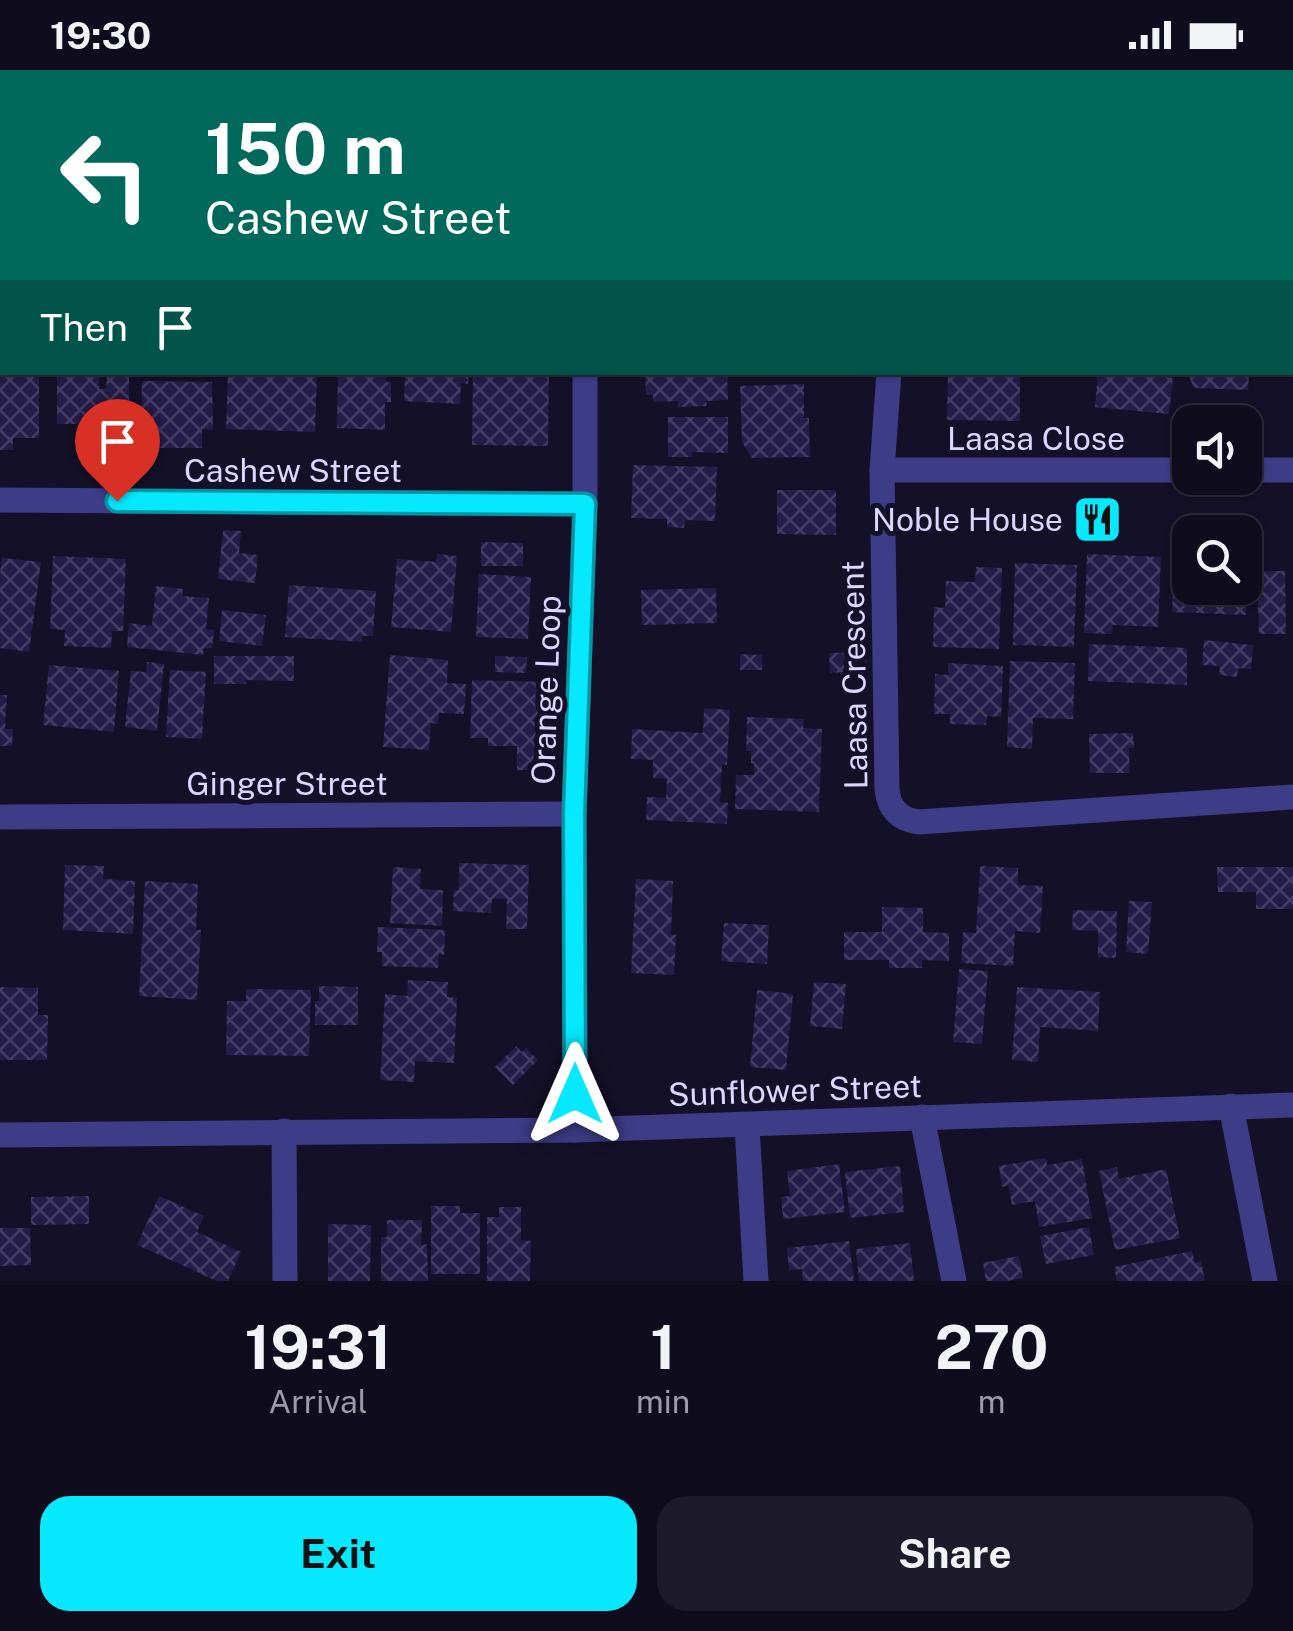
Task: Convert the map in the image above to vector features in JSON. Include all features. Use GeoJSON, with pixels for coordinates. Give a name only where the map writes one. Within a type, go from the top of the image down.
{"type":"FeatureCollection","features":[{"type":"Feature","properties":{"kind":"street","name":"Orange Loop"},"geometry":{"type":"LineString","coordinates":[[576,1130],[574,814],[585,504],[585,375]]}},
{"type":"Feature","properties":{"kind":"street","name":"Laasa Crescent"},"geometry":{"type":"LineString","coordinates":[[889,375],[882,470],[887,788],[894,812],[918,822],[1293,797]]}},
{"type":"Feature","properties":{"kind":"street","name":"Laasa Close"},"geometry":{"type":"LineString","coordinates":[[882,470],[1172,470]]}},
{"type":"Feature","properties":{"kind":"street"},"geometry":{"type":"LineString","coordinates":[[1262,470],[1293,470]]}},
{"type":"Feature","properties":{"kind":"street","name":"Cashew Street"},"geometry":{"type":"LineString","coordinates":[[0,500],[585,504]]}},
{"type":"Feature","properties":{"kind":"street","name":"Ginger Street"},"geometry":{"type":"LineString","coordinates":[[0,817],[574,814]]}},
{"type":"Feature","properties":{"kind":"street","name":"Sunflower Street"},"geometry":{"type":"LineString","coordinates":[[0,1135],[576,1130],[1293,1105]]}},
{"type":"Feature","properties":{"kind":"street"},"geometry":{"type":"LineString","coordinates":[[1232,1106],[1265,1281]]}},
{"type":"Feature","properties":{"kind":"street"},"geometry":{"type":"LineString","coordinates":[[922,1117],[954,1281]]}},
{"type":"Feature","properties":{"kind":"street"},"geometry":{"type":"LineString","coordinates":[[747,1126],[756,1281]]}},
{"type":"Feature","properties":{"kind":"street"},"geometry":{"type":"LineString","coordinates":[[284,1131],[285,1281]]}},
{"type":"Feature","properties":{"kind":"building"},"geometry":{"type":"Polygon","coordinates":[[[0,375],[39,375],[39,438],[13,438],[13,450],[0,450],[0,375]]]}},
{"type":"Feature","properties":{"kind":"building"},"geometry":{"type":"Polygon","coordinates":[[[57,375],[99,375],[99,389],[106,389],[107,375],[129,375],[129,413],[121,413],[120,437],[83,437],[82,424],[57,424],[57,375]]]}},
{"type":"Feature","properties":{"kind":"building"},"geometry":{"type":"Polygon","coordinates":[[[228,375],[317,375],[315,432],[226,429],[228,375]]]}},
{"type":"Feature","properties":{"kind":"building"},"geometry":{"type":"Polygon","coordinates":[[[338,375],[386,375],[386,382],[391,382],[391,402],[385,402],[385,430],[337,428],[338,375]]]}},
{"type":"Feature","properties":{"kind":"building"},"geometry":{"type":"Polygon","coordinates":[[[405,375],[469,375],[468,384],[461,383],[460,404],[404,401],[405,375]]]}},
{"type":"Feature","properties":{"kind":"building"},"geometry":{"type":"Polygon","coordinates":[[[473,375],[549,375],[548,446],[472,445],[473,375]]]}},
{"type":"Feature","properties":{"kind":"building"},"geometry":{"type":"Polygon","coordinates":[[[645,375],[727,375],[728,400],[706,401],[707,406],[678,407],[678,401],[653,402],[653,395],[646,395],[645,375]]]}},
{"type":"Feature","properties":{"kind":"building"},"geometry":{"type":"Polygon","coordinates":[[[948,375],[1020,375],[1020,421],[947,420],[948,375]]]}},
{"type":"Feature","properties":{"kind":"building"},"geometry":{"type":"Polygon","coordinates":[[[1098,375],[1173,378],[1169,414],[1095,407],[1098,375]]]}},
{"type":"Feature","properties":{"kind":"building"},"geometry":{"type":"Polygon","coordinates":[[[1188,375],[1249,375],[1248,390],[1194,388],[1188,375]]]}},
{"type":"Feature","properties":{"kind":"building"},"geometry":{"type":"Polygon","coordinates":[[[142,381],[212,382],[213,430],[202,429],[202,448],[148,448],[148,429],[141,429],[142,381]]]}},
{"type":"Feature","properties":{"kind":"building"},"geometry":{"type":"Polygon","coordinates":[[[804,384],[810,457],[752,458],[742,442],[740,386],[804,384]]]}},
{"type":"Feature","properties":{"kind":"building"},"geometry":{"type":"Polygon","coordinates":[[[668,417],[728,417],[728,453],[692,452],[692,457],[668,457],[668,417]]]}},
{"type":"Feature","properties":{"kind":"building"},"geometry":{"type":"Polygon","coordinates":[[[633,465],[717,467],[715,521],[685,520],[684,528],[667,527],[667,519],[631,518],[633,465]]]}},
{"type":"Feature","properties":{"kind":"building"},"geometry":{"type":"Polygon","coordinates":[[[777,490],[836,490],[836,535],[777,534],[777,490]]]}},
{"type":"Feature","properties":{"kind":"building"},"geometry":{"type":"Polygon","coordinates":[[[223,530],[241,531],[239,553],[258,555],[255,583],[218,579],[223,530]]]}},
{"type":"Feature","properties":{"kind":"building"},"geometry":{"type":"Polygon","coordinates":[[[481,542],[523,543],[523,566],[481,566],[481,542]]]}},
{"type":"Feature","properties":{"kind":"building"},"geometry":{"type":"Polygon","coordinates":[[[437,554],[457,556],[451,632],[391,627],[397,559],[436,562],[437,554]]]}},
{"type":"Feature","properties":{"kind":"building"},"geometry":{"type":"Polygon","coordinates":[[[1087,554],[1161,557],[1158,627],[1113,625],[1112,634],[1084,633],[1087,554]]]}},
{"type":"Feature","properties":{"kind":"building"},"geometry":{"type":"Polygon","coordinates":[[[53,556],[126,559],[123,631],[112,631],[111,648],[64,646],[65,630],[50,629],[53,556]]]}},
{"type":"Feature","properties":{"kind":"building"},"geometry":{"type":"Polygon","coordinates":[[[2,558],[41,562],[29,652],[0,648],[2,558]]]}},
{"type":"Feature","properties":{"kind":"building"},"geometry":{"type":"Polygon","coordinates":[[[1015,563],[1077,565],[1074,647],[1013,645],[1015,563]]]}},
{"type":"Feature","properties":{"kind":"building"},"geometry":{"type":"Polygon","coordinates":[[[976,567],[1002,568],[999,649],[933,647],[934,607],[945,608],[946,581],[975,582],[976,567]]]}},
{"type":"Feature","properties":{"kind":"building"},"geometry":{"type":"Polygon","coordinates":[[[1262,571],[1285,571],[1286,634],[1259,634],[1262,571]]]}},
{"type":"Feature","properties":{"kind":"building"},"geometry":{"type":"Polygon","coordinates":[[[479,574],[531,577],[528,639],[476,637],[479,574]]]}},
{"type":"Feature","properties":{"kind":"building"},"geometry":{"type":"Polygon","coordinates":[[[289,585],[376,591],[373,636],[362,636],[362,642],[285,637],[289,585]]]}},
{"type":"Feature","properties":{"kind":"building"},"geometry":{"type":"Polygon","coordinates":[[[156,586],[183,589],[182,596],[209,598],[206,629],[214,630],[212,648],[204,648],[203,655],[127,647],[129,623],[152,626],[156,586]]]}},
{"type":"Feature","properties":{"kind":"building"},"geometry":{"type":"Polygon","coordinates":[[[716,588],[717,623],[642,625],[641,590],[716,588]]]}},
{"type":"Feature","properties":{"kind":"building"},"geometry":{"type":"Polygon","coordinates":[[[1172,605],[1246,605],[1246,615],[1172,612],[1172,605]]]}},
{"type":"Feature","properties":{"kind":"building"},"geometry":{"type":"Polygon","coordinates":[[[222,610],[266,615],[262,646],[219,641],[222,610]]]}},
{"type":"Feature","properties":{"kind":"building"},"geometry":{"type":"Polygon","coordinates":[[[1204,640],[1253,645],[1251,669],[1238,668],[1237,677],[1219,675],[1220,666],[1202,665],[1204,640]]]}},
{"type":"Feature","properties":{"kind":"building"},"geometry":{"type":"Polygon","coordinates":[[[1089,644],[1187,648],[1187,685],[1088,681],[1089,644]]]}},
{"type":"Feature","properties":{"kind":"building"},"geometry":{"type":"Polygon","coordinates":[[[867,652],[867,671],[830,673],[829,653],[867,652]]]}},
{"type":"Feature","properties":{"kind":"building"},"geometry":{"type":"Polygon","coordinates":[[[740,654],[762,655],[762,670],[740,670],[740,654]]]}},
{"type":"Feature","properties":{"kind":"building"},"geometry":{"type":"Polygon","coordinates":[[[390,655],[448,660],[447,683],[466,684],[464,714],[439,713],[438,724],[431,723],[429,750],[383,747],[390,655]]]}},
{"type":"Feature","properties":{"kind":"building"},"geometry":{"type":"Polygon","coordinates":[[[214,656],[294,656],[294,681],[214,684],[214,656]]]}},
{"type":"Feature","properties":{"kind":"building"},"geometry":{"type":"Polygon","coordinates":[[[495,656],[527,657],[526,673],[495,672],[495,656]]]}},
{"type":"Feature","properties":{"kind":"building"},"geometry":{"type":"Polygon","coordinates":[[[1010,661],[1075,663],[1073,719],[1033,718],[1032,749],[1007,747],[1010,661]]]}},
{"type":"Feature","properties":{"kind":"building"},"geometry":{"type":"Polygon","coordinates":[[[147,662],[164,664],[157,731],[125,727],[131,671],[146,672],[147,662]]]}},
{"type":"Feature","properties":{"kind":"building"},"geometry":{"type":"Polygon","coordinates":[[[948,663],[1003,666],[1001,717],[987,716],[986,725],[950,724],[950,714],[934,714],[935,674],[948,675],[948,663]]]}},
{"type":"Feature","properties":{"kind":"building"},"geometry":{"type":"Polygon","coordinates":[[[49,665],[119,671],[114,732],[43,725],[49,665]]]}},
{"type":"Feature","properties":{"kind":"building"},"geometry":{"type":"Polygon","coordinates":[[[170,670],[206,672],[202,739],[166,737],[170,670]]]}},
{"type":"Feature","properties":{"kind":"building"},"geometry":{"type":"Polygon","coordinates":[[[472,680],[544,682],[542,770],[517,770],[517,746],[488,746],[488,738],[470,738],[472,680]]]}},
{"type":"Feature","properties":{"kind":"building"},"geometry":{"type":"Polygon","coordinates":[[[0,695],[7,695],[5,729],[13,729],[12,746],[0,746],[0,695]]]}},
{"type":"Feature","properties":{"kind":"building"},"geometry":{"type":"Polygon","coordinates":[[[704,708],[730,710],[720,802],[728,803],[727,824],[646,820],[647,797],[666,798],[667,779],[653,778],[653,760],[631,759],[632,729],[703,733],[704,708]]]}},
{"type":"Feature","properties":{"kind":"building"},"geometry":{"type":"Polygon","coordinates":[[[747,717],[804,719],[803,728],[822,729],[819,812],[735,809],[736,775],[754,775],[751,751],[746,751],[747,717]]]}},
{"type":"Feature","properties":{"kind":"building"},"geometry":{"type":"Polygon","coordinates":[[[1133,733],[1130,773],[1090,773],[1089,734],[1133,733]]]}},
{"type":"Feature","properties":{"kind":"building"},"geometry":{"type":"Polygon","coordinates":[[[459,863],[529,865],[527,929],[506,929],[507,899],[492,899],[491,913],[453,911],[454,890],[459,890],[459,863]]]}},
{"type":"Feature","properties":{"kind":"building"},"geometry":{"type":"Polygon","coordinates":[[[65,865],[104,866],[103,879],[135,881],[133,934],[63,930],[65,865]]]}},
{"type":"Feature","properties":{"kind":"building"},"geometry":{"type":"Polygon","coordinates":[[[980,866],[1018,868],[1018,885],[1043,886],[1040,933],[1015,931],[1013,966],[961,963],[963,932],[976,933],[980,866]]]}},
{"type":"Feature","properties":{"kind":"building"},"geometry":{"type":"Polygon","coordinates":[[[393,867],[421,869],[420,889],[443,890],[442,926],[390,923],[393,867]]]}},
{"type":"Feature","properties":{"kind":"building"},"geometry":{"type":"Polygon","coordinates":[[[1217,867],[1293,867],[1293,909],[1256,909],[1256,892],[1218,892],[1217,867]]]}},
{"type":"Feature","properties":{"kind":"building"},"geometry":{"type":"Polygon","coordinates":[[[636,879],[673,881],[674,975],[631,973],[636,879]]]}},
{"type":"Feature","properties":{"kind":"building"},"geometry":{"type":"Polygon","coordinates":[[[145,881],[198,884],[196,930],[201,930],[197,1000],[139,996],[145,881]]]}},
{"type":"Feature","properties":{"kind":"building"},"geometry":{"type":"Polygon","coordinates":[[[1129,901],[1152,902],[1148,954],[1126,952],[1129,901]]]}},
{"type":"Feature","properties":{"kind":"building"},"geometry":{"type":"Polygon","coordinates":[[[882,907],[923,908],[923,932],[949,933],[949,961],[922,960],[922,968],[889,968],[889,960],[844,960],[844,932],[882,932],[882,907]]]}},
{"type":"Feature","properties":{"kind":"building"},"geometry":{"type":"Polygon","coordinates":[[[1073,910],[1117,911],[1116,958],[1098,957],[1098,931],[1072,930],[1073,910]]]}},
{"type":"Feature","properties":{"kind":"building"},"geometry":{"type":"Polygon","coordinates":[[[724,923],[769,925],[767,964],[721,961],[724,923]]]}},
{"type":"Feature","properties":{"kind":"building"},"geometry":{"type":"Polygon","coordinates":[[[378,927],[445,930],[444,955],[439,954],[438,968],[382,966],[382,952],[377,952],[378,927]]]}},
{"type":"Feature","properties":{"kind":"building"},"geometry":{"type":"Polygon","coordinates":[[[959,969],[988,971],[982,1044],[953,1042],[959,969]]]}},
{"type":"Feature","properties":{"kind":"building"},"geometry":{"type":"Polygon","coordinates":[[[408,980],[448,982],[447,997],[457,998],[454,1063],[415,1061],[414,1082],[380,1080],[385,994],[407,996],[408,980]]]}},
{"type":"Feature","properties":{"kind":"building"},"geometry":{"type":"Polygon","coordinates":[[[814,982],[846,984],[842,1029],[810,1026],[814,982]]]}},
{"type":"Feature","properties":{"kind":"building"},"geometry":{"type":"Polygon","coordinates":[[[319,986],[358,987],[358,1025],[315,1025],[319,986]]]}},
{"type":"Feature","properties":{"kind":"building"},"geometry":{"type":"Polygon","coordinates":[[[0,987],[38,988],[38,1015],[48,1015],[47,1060],[0,1060],[0,987]]]}},
{"type":"Feature","properties":{"kind":"building"},"geometry":{"type":"Polygon","coordinates":[[[1017,987],[1100,992],[1098,1031],[1040,1027],[1038,1062],[1012,1060],[1017,987]]]}},
{"type":"Feature","properties":{"kind":"building"},"geometry":{"type":"Polygon","coordinates":[[[246,989],[311,990],[309,1056],[226,1055],[227,1001],[246,1001],[246,989]]]}},
{"type":"Feature","properties":{"kind":"building"},"geometry":{"type":"Polygon","coordinates":[[[757,990],[793,994],[786,1070],[750,1067],[757,990]]]}},
{"type":"Feature","properties":{"kind":"building"},"geometry":{"type":"Polygon","coordinates":[[[516,1046],[522,1052],[526,1048],[538,1060],[513,1085],[495,1067],[516,1046]]]}},
{"type":"Feature","properties":{"kind":"building"},"geometry":{"type":"Polygon","coordinates":[[[1046,1158],[1047,1165],[1082,1159],[1092,1218],[1039,1227],[1035,1201],[1012,1205],[1008,1185],[1002,1187],[999,1166],[1046,1158]]]}},
{"type":"Feature","properties":{"kind":"building"},"geometry":{"type":"Polygon","coordinates":[[[839,1164],[845,1212],[783,1219],[781,1197],[790,1196],[787,1171],[839,1164]]]}},
{"type":"Feature","properties":{"kind":"building"},"geometry":{"type":"Polygon","coordinates":[[[900,1166],[904,1212],[850,1218],[845,1172],[900,1166]]]}},
{"type":"Feature","properties":{"kind":"building"},"geometry":{"type":"Polygon","coordinates":[[[1117,1167],[1119,1179],[1166,1169],[1180,1238],[1115,1250],[1099,1171],[1117,1167]]]}},
{"type":"Feature","properties":{"kind":"building"},"geometry":{"type":"Polygon","coordinates":[[[89,1196],[89,1224],[31,1225],[31,1197],[89,1196]]]}},
{"type":"Feature","properties":{"kind":"building"},"geometry":{"type":"Polygon","coordinates":[[[159,1196],[204,1216],[197,1232],[241,1252],[228,1281],[217,1281],[137,1245],[159,1196]]]}},
{"type":"Feature","properties":{"kind":"building"},"geometry":{"type":"Polygon","coordinates":[[[431,1206],[460,1206],[460,1213],[480,1213],[480,1274],[431,1274],[431,1206]]]}},
{"type":"Feature","properties":{"kind":"building"},"geometry":{"type":"Polygon","coordinates":[[[499,1207],[521,1207],[521,1240],[531,1241],[530,1281],[487,1281],[487,1217],[499,1217],[499,1207]]]}},
{"type":"Feature","properties":{"kind":"building"},"geometry":{"type":"Polygon","coordinates":[[[387,1220],[422,1220],[421,1245],[427,1244],[428,1281],[381,1281],[381,1237],[387,1237],[387,1220]]]}},
{"type":"Feature","properties":{"kind":"building"},"geometry":{"type":"Polygon","coordinates":[[[328,1224],[371,1225],[370,1281],[328,1281],[328,1224]]]}},
{"type":"Feature","properties":{"kind":"building"},"geometry":{"type":"Polygon","coordinates":[[[1089,1227],[1094,1255],[1046,1264],[1040,1236],[1089,1227]]]}},
{"type":"Feature","properties":{"kind":"building"},"geometry":{"type":"Polygon","coordinates":[[[0,1228],[30,1228],[31,1265],[0,1266],[0,1228]]]}},
{"type":"Feature","properties":{"kind":"building"},"geometry":{"type":"Polygon","coordinates":[[[849,1241],[854,1281],[803,1281],[802,1269],[789,1270],[787,1248],[849,1241]]]}},
{"type":"Feature","properties":{"kind":"building"},"geometry":{"type":"Polygon","coordinates":[[[910,1243],[914,1281],[859,1281],[856,1249],[910,1243]]]}},
{"type":"Feature","properties":{"kind":"building"},"geometry":{"type":"Polygon","coordinates":[[[1192,1251],[1195,1263],[1201,1261],[1205,1281],[1117,1281],[1114,1267],[1192,1251]]]}},
{"type":"Feature","properties":{"kind":"building"},"geometry":{"type":"Polygon","coordinates":[[[1019,1256],[1023,1278],[986,1281],[983,1263],[1019,1256]]]}},
{"type":"Feature","properties":{"kind":"place","name":"Noble House"},"geometry":{"type":"Point","coordinates":[1098,519]}},
{"type":"Feature","properties":{"kind":"route"},"geometry":{"type":"LineString","coordinates":[[117,501],[585,504],[574,814],[575,1094]]}}]}
